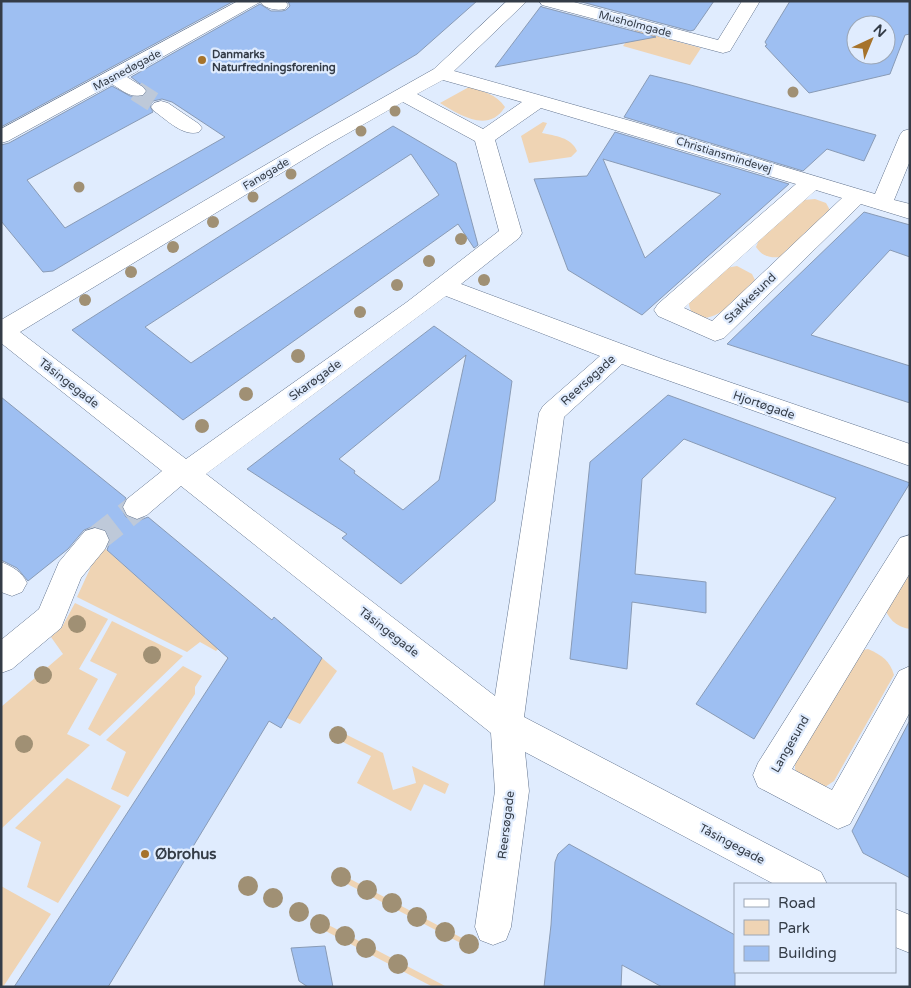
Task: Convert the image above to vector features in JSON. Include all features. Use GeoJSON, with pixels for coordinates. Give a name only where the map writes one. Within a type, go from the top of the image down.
{"type":"FeatureCollection","features":[{"type":"Feature","properties":{"kind":"street","name":"Masnedøgade"},"geometry":{"type":"LineString","coordinates":[[1,137],[252,1]]}},
{"type":"Feature","properties":{"kind":"street","name":"Fanøgade"},"geometry":{"type":"LineString","coordinates":[[4,336],[402,94],[441,73],[518,1]]}},
{"type":"Feature","properties":{"kind":"street","name":"Musholmgade"},"geometry":{"type":"LineString","coordinates":[[548,1],[723,47],[751,1]]}},
{"type":"Feature","properties":{"kind":"street","name":"Christiansmindevej"},"geometry":{"type":"LineString","coordinates":[[441,73],[641,130],[910,212]]}},
{"type":"Feature","properties":{"kind":"street"},"geometry":{"type":"LineString","coordinates":[[114,77],[136,91]]}},
{"type":"Feature","properties":{"kind":"street"},"geometry":{"type":"LineString","coordinates":[[402,94],[484,138],[511,233],[443,286]]}},
{"type":"Feature","properties":{"kind":"street"},"geometry":{"type":"LineString","coordinates":[[484,138],[537,101]]}},
{"type":"Feature","properties":{"kind":"street"},"geometry":{"type":"LineString","coordinates":[[162,107],[192,128]]}},
{"type":"Feature","properties":{"kind":"street"},"geometry":{"type":"LineString","coordinates":[[882,204],[909,139]]}},
{"type":"Feature","properties":{"kind":"street","name":"Stakkesund"},"geometry":{"type":"LineString","coordinates":[[812,182],[666,310],[715,332],[857,196]]}},
{"type":"Feature","properties":{"kind":"street","name":"Reersøgade"},"geometry":{"type":"LineString","coordinates":[[443,286],[619,352],[552,413],[507,725],[512,791],[493,927]]}},
{"type":"Feature","properties":{"kind":"street","name":"Skarøgade"},"geometry":{"type":"LineString","coordinates":[[137,508],[443,286]]}},
{"type":"Feature","properties":{"kind":"street","name":"Tåsingegade"},"geometry":{"type":"LineString","coordinates":[[4,336],[185,472],[507,725],[807,883]]}},
{"type":"Feature","properties":{"kind":"street","name":"Hjortøgade"},"geometry":{"type":"LineString","coordinates":[[619,352],[910,455]]}},
{"type":"Feature","properties":{"kind":"street"},"geometry":{"type":"LineString","coordinates":[[1,659],[50,618],[68,571],[95,540]]}},
{"type":"Feature","properties":{"kind":"street","name":"Langesund"},"geometry":{"type":"LineString","coordinates":[[910,547],[770,775],[838,812],[910,681]]}},
{"type":"Feature","properties":{"kind":"street"},"geometry":{"type":"LineString","coordinates":[[896,928],[910,935]]}},
{"type":"Feature","properties":{"kind":"green space"},"geometry":{"type":"Polygon","coordinates":[[[635,30],[701,48],[690,65],[623,46],[635,30]]]}},
{"type":"Feature","properties":{"kind":"green space"},"geometry":{"type":"Polygon","coordinates":[[[469,87],[493,96],[505,107],[498,115],[482,121],[465,117],[440,103],[469,87]]]}},
{"type":"Feature","properties":{"kind":"green space"},"geometry":{"type":"Polygon","coordinates":[[[543,122],[547,123],[542,133],[567,140],[574,146],[577,151],[571,157],[529,163],[521,136],[543,122]]]}},
{"type":"Feature","properties":{"kind":"green space"},"geometry":{"type":"Polygon","coordinates":[[[815,199],[826,203],[831,212],[782,257],[767,256],[761,253],[756,247],[759,240],[804,200],[815,199]]]}},
{"type":"Feature","properties":{"kind":"green space"},"geometry":{"type":"Polygon","coordinates":[[[737,266],[752,274],[755,280],[720,312],[704,318],[694,314],[690,309],[689,303],[726,268],[737,266]]]}},
{"type":"Feature","properties":{"kind":"green space"},"geometry":{"type":"Polygon","coordinates":[[[101,545],[218,649],[216,651],[200,642],[187,652],[77,597],[101,545]]]}},
{"type":"Feature","properties":{"kind":"green space"},"geometry":{"type":"Polygon","coordinates":[[[910,564],[910,629],[900,626],[893,621],[887,614],[884,605],[910,564]]]}},
{"type":"Feature","properties":{"kind":"green space"},"geometry":{"type":"Polygon","coordinates":[[[75,603],[108,619],[79,669],[98,679],[67,734],[90,745],[1,829],[1,707],[63,654],[51,637],[62,627],[75,603]]]}},
{"type":"Feature","properties":{"kind":"green space"},"geometry":{"type":"Polygon","coordinates":[[[112,621],[183,656],[100,736],[88,729],[117,674],[90,661],[112,621]]]}},
{"type":"Feature","properties":{"kind":"green space"},"geometry":{"type":"Polygon","coordinates":[[[868,649],[885,659],[894,675],[834,781],[825,787],[800,778],[795,769],[795,759],[858,651],[868,649]]]}},
{"type":"Feature","properties":{"kind":"green space"},"geometry":{"type":"Polygon","coordinates":[[[322,658],[337,671],[300,724],[287,718],[322,658]]]}},
{"type":"Feature","properties":{"kind":"green space"},"geometry":{"type":"Polygon","coordinates":[[[183,666],[202,676],[195,687],[195,694],[128,797],[111,789],[126,752],[106,740],[183,666]]]}},
{"type":"Feature","properties":{"kind":"green space"},"geometry":{"type":"Polygon","coordinates":[[[337,730],[383,753],[393,790],[416,783],[412,766],[449,784],[445,794],[424,784],[411,811],[357,783],[371,756],[333,737],[337,730]]]}},
{"type":"Feature","properties":{"kind":"green space"},"geometry":{"type":"Polygon","coordinates":[[[67,778],[121,806],[58,903],[27,887],[41,842],[15,828],[67,778]]]}},
{"type":"Feature","properties":{"kind":"green space"},"geometry":{"type":"Polygon","coordinates":[[[335,871],[479,947],[476,951],[332,876],[335,871]]]}},
{"type":"Feature","properties":{"kind":"green space"},"geometry":{"type":"Polygon","coordinates":[[[1,886],[51,914],[3,987],[1,987],[1,886]]]}},
{"type":"Feature","properties":{"kind":"green space"},"geometry":{"type":"Polygon","coordinates":[[[319,920],[447,987],[433,987],[316,926],[319,920]]]}},
{"type":"Feature","properties":{"kind":"building"},"geometry":{"type":"Polygon","coordinates":[[[1,1],[234,1],[1,127],[1,1]]]}},
{"type":"Feature","properties":{"kind":"building"},"geometry":{"type":"Polygon","coordinates":[[[288,1],[477,1],[417,54],[53,271],[43,272],[1,221],[1,145],[9,143],[112,86],[130,96],[143,97],[148,90],[131,77],[260,4],[271,11],[286,10],[290,6],[288,1]],[[162,99],[153,101],[150,106],[153,112],[27,180],[65,228],[225,137],[172,102],[162,99]]]}},
{"type":"Feature","properties":{"kind":"building"},"geometry":{"type":"Polygon","coordinates":[[[578,1],[714,1],[694,30],[690,31],[578,1]]]}},
{"type":"Feature","properties":{"kind":"building"},"geometry":{"type":"Polygon","coordinates":[[[790,1],[910,1],[910,34],[905,35],[896,58],[896,15],[846,15],[846,65],[893,65],[890,74],[809,93],[765,46],[767,45],[765,42],[790,1]]]}},
{"type":"Feature","properties":{"kind":"building"},"geometry":{"type":"Polygon","coordinates":[[[542,7],[656,37],[495,67],[542,7]]]}},
{"type":"Feature","properties":{"kind":"building"},"geometry":{"type":"Polygon","coordinates":[[[650,75],[876,135],[864,161],[827,149],[803,171],[624,117],[650,75]]]}},
{"type":"Feature","properties":{"kind":"building"},"geometry":{"type":"Polygon","coordinates":[[[393,126],[456,163],[478,245],[474,248],[458,224],[183,420],[72,330],[393,126]],[[411,154],[145,327],[191,363],[439,195],[411,154]]]}},
{"type":"Feature","properties":{"kind":"building"},"geometry":{"type":"Polygon","coordinates":[[[615,132],[789,184],[642,315],[568,270],[534,179],[587,176],[615,132]],[[603,159],[645,258],[721,194],[603,159]]]}},
{"type":"Feature","properties":{"kind":"building"},"geometry":{"type":"Polygon","coordinates":[[[864,212],[910,225],[910,257],[890,250],[811,335],[910,366],[910,403],[727,344],[864,212]]]}},
{"type":"Feature","properties":{"kind":"building"},"geometry":{"type":"Polygon","coordinates":[[[434,326],[512,381],[495,501],[401,584],[342,538],[347,534],[247,469],[434,326]],[[466,355],[339,459],[355,471],[354,473],[403,510],[439,480],[466,355]]]}},
{"type":"Feature","properties":{"kind":"building"},"geometry":{"type":"Polygon","coordinates":[[[668,395],[910,483],[754,739],[696,704],[836,498],[684,439],[642,479],[635,574],[706,582],[706,613],[632,602],[627,669],[570,659],[590,462],[668,395]]]}},
{"type":"Feature","properties":{"kind":"building"},"geometry":{"type":"Polygon","coordinates":[[[1,397],[126,498],[121,508],[126,517],[138,521],[148,517],[272,620],[274,617],[322,658],[281,728],[269,721],[108,987],[14,987],[228,658],[107,550],[111,539],[106,529],[94,526],[84,530],[68,549],[28,581],[17,568],[1,560],[1,397]]]}},
{"type":"Feature","properties":{"kind":"building"},"geometry":{"type":"Polygon","coordinates":[[[910,720],[910,878],[863,853],[852,831],[910,720]]]}},
{"type":"Feature","properties":{"kind":"building"},"geometry":{"type":"Polygon","coordinates":[[[569,844],[734,934],[735,987],[662,987],[622,965],[621,987],[544,987],[551,925],[555,862],[558,854],[569,844]]]}},
{"type":"Feature","properties":{"kind":"building"},"geometry":{"type":"Polygon","coordinates":[[[325,946],[333,987],[308,987],[299,981],[291,948],[325,946]]]}},
{"type":"Feature","properties":{"kind":"tunnel"},"geometry":{"type":"LineString","coordinates":[[136,91],[161,107]]}},
{"type":"Feature","properties":{"kind":"tunnel"},"geometry":{"type":"LineString","coordinates":[[95,540],[137,507]]}},
{"type":"Feature","properties":{"kind":"place","name":"Danmarks Naturfredningsforening"},"geometry":{"type":"Point","coordinates":[202,60]}},
{"type":"Feature","properties":{"kind":"place","name":"Øbrohus"},"geometry":{"type":"Point","coordinates":[145,854]}}]}
